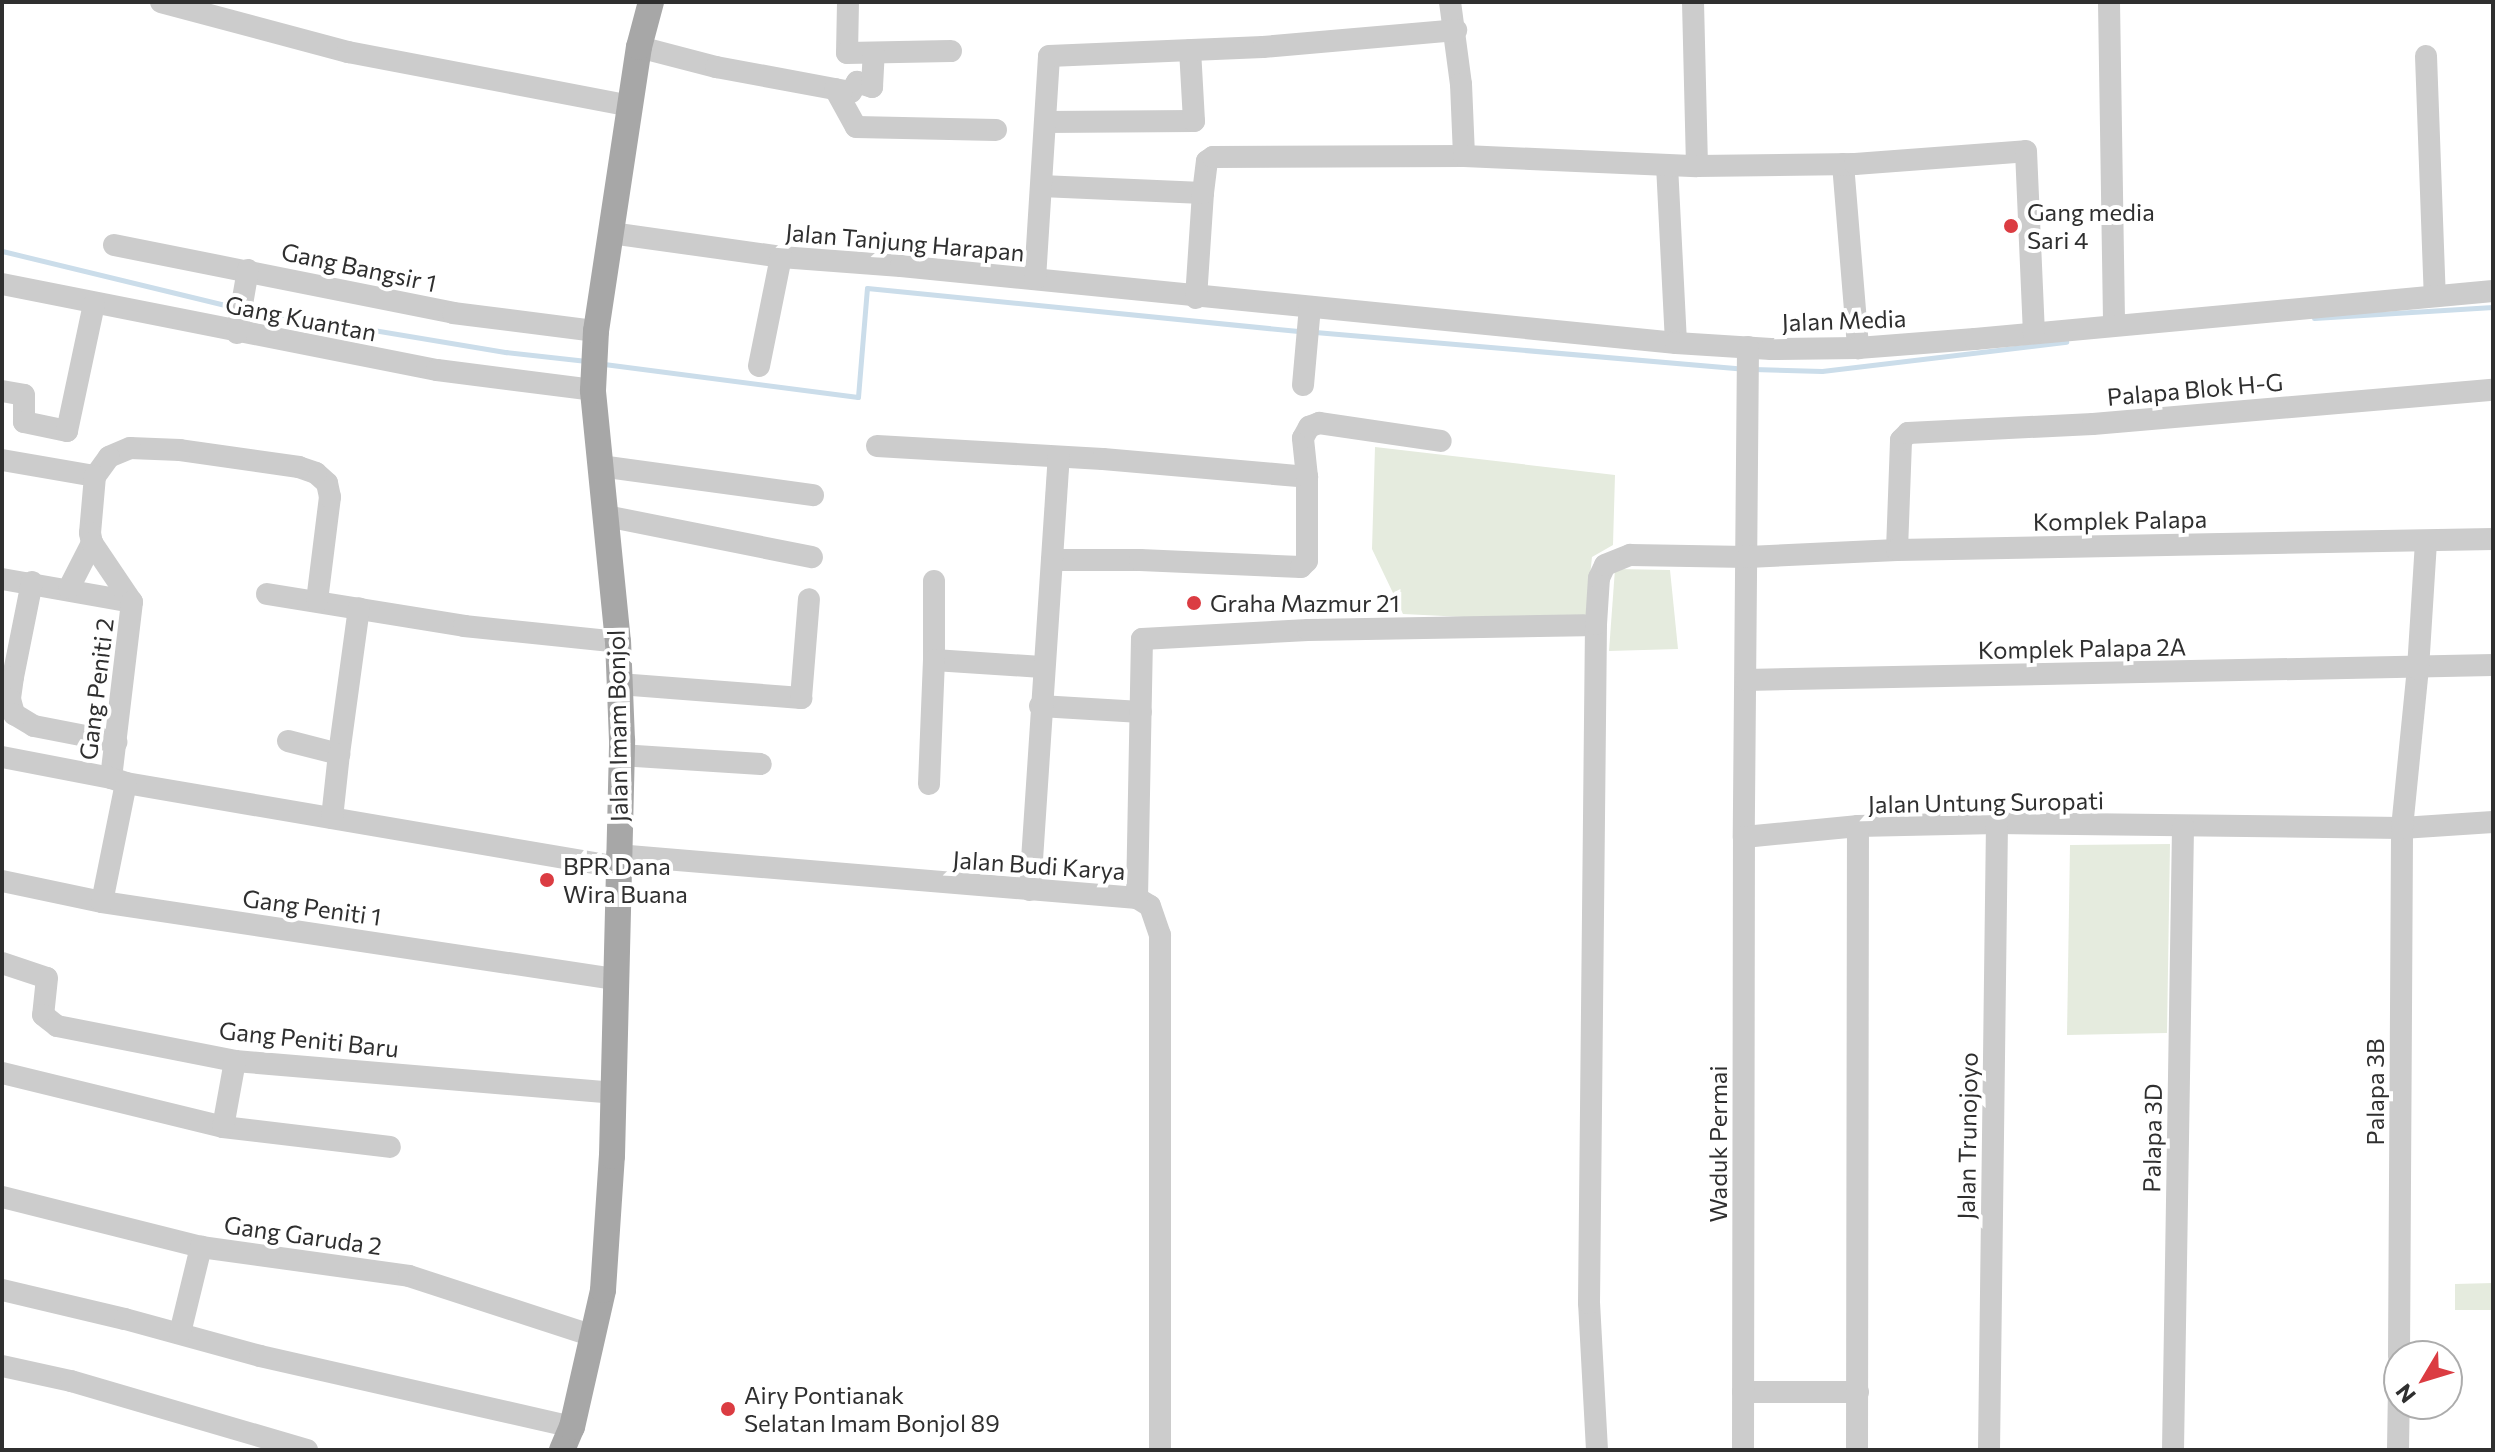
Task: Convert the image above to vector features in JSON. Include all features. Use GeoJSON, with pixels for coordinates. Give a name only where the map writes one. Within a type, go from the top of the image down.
{"type":"FeatureCollection","features":[{"type":"Feature","properties":{"kind":"main road","name":"Jalan Imam Bonjol"},"geometry":{"type":"LineString","coordinates":[[567,1438],[594,1336],[608,1246],[613,1093],[619,684],[618,642],[593,388],[595,335],[639,47],[651,2]]}},
{"type":"Feature","properties":{"kind":"street"},"geometry":{"type":"LineString","coordinates":[[161,2],[214,10],[348,52],[631,106]]}},
{"type":"Feature","properties":{"kind":"street"},"geometry":{"type":"LineString","coordinates":[[848,2],[847,53],[951,51]]}},
{"type":"Feature","properties":{"kind":"street"},"geometry":{"type":"LineString","coordinates":[[1450,2],[1456,30],[1464,156]]}},
{"type":"Feature","properties":{"kind":"street"},"geometry":{"type":"LineString","coordinates":[[1693,2],[1697,166]]}},
{"type":"Feature","properties":{"kind":"street"},"geometry":{"type":"LineString","coordinates":[[2109,2],[2114,324]]}},
{"type":"Feature","properties":{"kind":"street"},"geometry":{"type":"LineString","coordinates":[[1035,279],[1049,56],[1190,50],[1456,30]]}},
{"type":"Feature","properties":{"kind":"street"},"geometry":{"type":"LineString","coordinates":[[639,47],[716,67],[843,91],[857,82],[872,87],[874,53]]}},
{"type":"Feature","properties":{"kind":"street"},"geometry":{"type":"LineString","coordinates":[[1045,122],[1194,121],[1190,50]]}},
{"type":"Feature","properties":{"kind":"street"},"geometry":{"type":"LineString","coordinates":[[2426,56],[2435,296]]}},
{"type":"Feature","properties":{"kind":"street"},"geometry":{"type":"LineString","coordinates":[[843,91],[856,127],[996,130]]}},
{"type":"Feature","properties":{"kind":"street"},"geometry":{"type":"LineString","coordinates":[[1196,298],[1203,193],[1208,160],[1213,157],[1464,156],[1697,166],[1843,164],[2026,151],[2034,333]]}},
{"type":"Feature","properties":{"kind":"street"},"geometry":{"type":"LineString","coordinates":[[1843,164],[1858,348]]}},
{"type":"Feature","properties":{"kind":"street"},"geometry":{"type":"LineString","coordinates":[[1667,165],[1676,343]]}},
{"type":"Feature","properties":{"kind":"street"},"geometry":{"type":"LineString","coordinates":[[1041,186],[1203,193]]}},
{"type":"Feature","properties":{"kind":"street","name":"Jalan Tanjung Harapan"},"geometry":{"type":"LineString","coordinates":[[611,233],[781,257],[1035,279],[1196,298]]}},
{"type":"Feature","properties":{"kind":"street","name":"Gang Bangsir 1"},"geometry":{"type":"LineString","coordinates":[[114,245],[246,275],[595,335]]}},
{"type":"Feature","properties":{"kind":"street"},"geometry":{"type":"LineString","coordinates":[[759,366],[781,257]]}},
{"type":"Feature","properties":{"kind":"street"},"geometry":{"type":"LineString","coordinates":[[238,325],[246,275]]}},
{"type":"Feature","properties":{"kind":"street","name":"Gang Kuantan"},"geometry":{"type":"LineString","coordinates":[[2,284],[94,304],[238,325],[437,370],[593,388]]}},
{"type":"Feature","properties":{"kind":"street","name":"Jalan Media"},"geometry":{"type":"LineString","coordinates":[[1196,298],[1748,350],[1858,348],[2493,291]]}},
{"type":"Feature","properties":{"kind":"street"},"geometry":{"type":"LineString","coordinates":[[2,391],[24,395],[24,422],[67,431],[94,304]]}},
{"type":"Feature","properties":{"kind":"street"},"geometry":{"type":"LineString","coordinates":[[1303,385],[1310,310]]}},
{"type":"Feature","properties":{"kind":"street","name":"Waduk Permai"},"geometry":{"type":"LineString","coordinates":[[1743,1450],[1748,350]]}},
{"type":"Feature","properties":{"kind":"street","name":"Palapa Blok H-G"},"geometry":{"type":"LineString","coordinates":[[1897,550],[1902,436],[2093,424],[2493,390]]}},
{"type":"Feature","properties":{"kind":"street"},"geometry":{"type":"LineString","coordinates":[[1052,560],[1200,561],[1301,567],[1307,561],[1304,435],[1316,424],[1441,441]]}},
{"type":"Feature","properties":{"kind":"street"},"geometry":{"type":"LineString","coordinates":[[877,446],[1307,477]]}},
{"type":"Feature","properties":{"kind":"street"},"geometry":{"type":"LineString","coordinates":[[69,588],[92,543],[89,523],[95,476],[113,453],[138,448],[219,454],[316,473],[327,483],[330,497],[317,601]]}},
{"type":"Feature","properties":{"kind":"street"},"geometry":{"type":"LineString","coordinates":[[1030,890],[1042,667],[1059,457]]}},
{"type":"Feature","properties":{"kind":"street"},"geometry":{"type":"LineString","coordinates":[[2,460],[95,476]]}},
{"type":"Feature","properties":{"kind":"street"},"geometry":{"type":"LineString","coordinates":[[600,466],[813,495]]}},
{"type":"Feature","properties":{"kind":"street"},"geometry":{"type":"LineString","coordinates":[[606,516],[812,557]]}},
{"type":"Feature","properties":{"kind":"street","name":"Komplek Palapa"},"geometry":{"type":"LineString","coordinates":[[1597,1450],[1589,1303],[1596,624],[1599,578],[1605,565],[1622,556],[1748,557],[1897,550],[2493,539]]}},
{"type":"Feature","properties":{"kind":"street","name":"Palapa 3B"},"geometry":{"type":"LineString","coordinates":[[2399,1340],[2402,828],[2418,669],[2426,541]]}},
{"type":"Feature","properties":{"kind":"street","name":"Gang Peniti 2"},"geometry":{"type":"LineString","coordinates":[[92,543],[132,602],[116,742],[119,780],[332,818],[617,861]]}},
{"type":"Feature","properties":{"kind":"street"},"geometry":{"type":"LineString","coordinates":[[2,579],[69,588],[132,602]]}},
{"type":"Feature","properties":{"kind":"street"},"geometry":{"type":"LineString","coordinates":[[929,784],[934,581]]}},
{"type":"Feature","properties":{"kind":"street"},"geometry":{"type":"LineString","coordinates":[[32,582],[8,676],[10,699],[19,719],[41,728],[116,742]]}},
{"type":"Feature","properties":{"kind":"street"},"geometry":{"type":"LineString","coordinates":[[267,594],[464,626],[618,642]]}},
{"type":"Feature","properties":{"kind":"street"},"geometry":{"type":"LineString","coordinates":[[619,684],[801,698],[809,599]]}},
{"type":"Feature","properties":{"kind":"street"},"geometry":{"type":"LineString","coordinates":[[332,818],[359,608]]}},
{"type":"Feature","properties":{"kind":"street"},"geometry":{"type":"LineString","coordinates":[[1137,898],[1140,642],[1144,639],[1308,630],[1584,625]]}},
{"type":"Feature","properties":{"kind":"street"},"geometry":{"type":"LineString","coordinates":[[934,660],[1042,667]]}},
{"type":"Feature","properties":{"kind":"street","name":"Komplek Palapa 2A"},"geometry":{"type":"LineString","coordinates":[[1746,680],[2418,669],[2493,665]]}},
{"type":"Feature","properties":{"kind":"street"},"geometry":{"type":"LineString","coordinates":[[1040,706],[1141,712]]}},
{"type":"Feature","properties":{"kind":"street"},"geometry":{"type":"LineString","coordinates":[[288,741],[339,754]]}},
{"type":"Feature","properties":{"kind":"street"},"geometry":{"type":"LineString","coordinates":[[620,755],[761,764]]}},
{"type":"Feature","properties":{"kind":"street"},"geometry":{"type":"LineString","coordinates":[[2,757],[119,780],[102,902]]}},
{"type":"Feature","properties":{"kind":"street","name":"Jalan Untung Suropati"},"geometry":{"type":"LineString","coordinates":[[1857,1450],[1858,826],[1997,823],[2402,828],[2493,822]]}},
{"type":"Feature","properties":{"kind":"street","name":"Jalan Trunojoyo"},"geometry":{"type":"LineString","coordinates":[[1989,1450],[1997,823]]}},
{"type":"Feature","properties":{"kind":"street"},"geometry":{"type":"LineString","coordinates":[[1744,837],[1858,826]]}},
{"type":"Feature","properties":{"kind":"street","name":"Palapa 3D"},"geometry":{"type":"LineString","coordinates":[[2173,1450],[2183,826]]}},
{"type":"Feature","properties":{"kind":"street","name":"Jalan Budi Karya"},"geometry":{"type":"LineString","coordinates":[[617,861],[1137,898],[1153,910],[1160,935],[1160,1450]]}},
{"type":"Feature","properties":{"kind":"street","name":"Gang Peniti 1"},"geometry":{"type":"LineString","coordinates":[[2,881],[102,902],[615,979]]}},
{"type":"Feature","properties":{"kind":"street","name":"Gang Peniti Baru"},"geometry":{"type":"LineString","coordinates":[[2,963],[47,978],[43,1015],[57,1026],[235,1061],[613,1093]]}},
{"type":"Feature","properties":{"kind":"street"},"geometry":{"type":"LineString","coordinates":[[223,1127],[235,1061]]}},
{"type":"Feature","properties":{"kind":"street"},"geometry":{"type":"LineString","coordinates":[[2,1073],[223,1127],[390,1147]]}},
{"type":"Feature","properties":{"kind":"street","name":"Gang Garuda 2"},"geometry":{"type":"LineString","coordinates":[[2,1197],[201,1247],[409,1276],[594,1336]]}},
{"type":"Feature","properties":{"kind":"street"},"geometry":{"type":"LineString","coordinates":[[180,1333],[201,1247]]}},
{"type":"Feature","properties":{"kind":"street"},"geometry":{"type":"LineString","coordinates":[[2,1290],[180,1333],[567,1438]]}},
{"type":"Feature","properties":{"kind":"street"},"geometry":{"type":"LineString","coordinates":[[2,1366],[71,1381],[307,1450]]}},
{"type":"Feature","properties":{"kind":"street"},"geometry":{"type":"LineString","coordinates":[[1743,1392],[1858,1392]]}},
{"type":"Feature","properties":{"kind":"street"},"geometry":{"type":"LineString","coordinates":[[2398,1420],[2398,1450]]}},
{"type":"Feature","properties":{"kind":"shaded area"},"geometry":{"type":"Polygon","coordinates":[[[1375,447],[1615,475],[1613,545],[1592,557],[1585,623],[1403,614],[1372,549],[1375,447]]]}},
{"type":"Feature","properties":{"kind":"shaded area"},"geometry":{"type":"Polygon","coordinates":[[[1615,569],[1670,570],[1678,649],[1609,651],[1615,569]]]}},
{"type":"Feature","properties":{"kind":"shaded area"},"geometry":{"type":"Polygon","coordinates":[[[2170,844],[2167,1033],[2067,1035],[2070,845],[2170,844]]]}},
{"type":"Feature","properties":{"kind":"shaded area"},"geometry":{"type":"Polygon","coordinates":[[[2493,1283],[2493,1310],[2455,1310],[2455,1284],[2493,1283]]]}},
{"type":"Feature","properties":{"kind":"waterway"},"geometry":{"type":"LineString","coordinates":[[2,251],[234,307]]}},
{"type":"Feature","properties":{"kind":"waterway"},"geometry":{"type":"LineString","coordinates":[[604,364],[858,397],[867,288],[1301,331]]}},
{"type":"Feature","properties":{"kind":"waterway"},"geometry":{"type":"LineString","coordinates":[[2314,318],[2493,307]]}},
{"type":"Feature","properties":{"kind":"waterway"},"geometry":{"type":"LineString","coordinates":[[248,309],[506,352],[586,361]]}},
{"type":"Feature","properties":{"kind":"waterway"},"geometry":{"type":"LineString","coordinates":[[1315,332],[1743,369]]}},
{"type":"Feature","properties":{"kind":"waterway"},"geometry":{"type":"LineString","coordinates":[[1753,369],[1822,371],[2066,342]]}},
{"type":"Feature","properties":{"kind":"place","name":"Gang media Sari 4"},"geometry":{"type":"Point","coordinates":[2011,226]}},
{"type":"Feature","properties":{"kind":"place","name":"Graha Mazmur 21"},"geometry":{"type":"Point","coordinates":[1194,603]}},
{"type":"Feature","properties":{"kind":"place","name":"BPR Dana Wira Buana"},"geometry":{"type":"Point","coordinates":[547,880]}},
{"type":"Feature","properties":{"kind":"place","name":"Airy Pontianak Selatan Imam Bonjol 89"},"geometry":{"type":"Point","coordinates":[728,1409]}}]}
